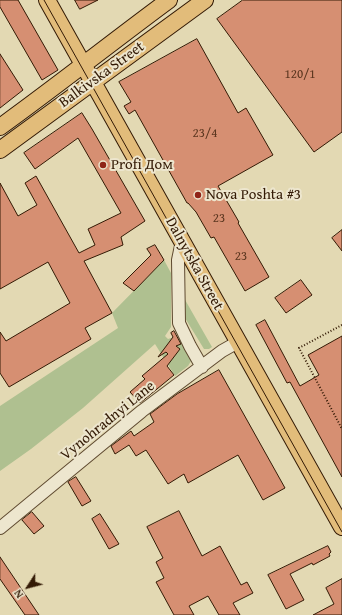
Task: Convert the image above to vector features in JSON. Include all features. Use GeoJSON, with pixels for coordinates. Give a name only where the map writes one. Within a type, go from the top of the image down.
{"type":"FeatureCollection","features":[{"type":"Feature","properties":{"kind":"main road","name":"Dalnytska Street"},"geometry":{"type":"LineString","coordinates":[[46,0],[342,527]]}},
{"type":"Feature","properties":{"kind":"main road","name":"Balkivska Street"},"geometry":{"type":"LineString","coordinates":[[0,128],[110,43],[169,0]]}},
{"type":"Feature","properties":{"kind":"main road","name":"Balkivska Street"},"geometry":{"type":"LineString","coordinates":[[0,150],[204,0]]}},
{"type":"Feature","properties":{"kind":"street"},"geometry":{"type":"LineString","coordinates":[[182,241],[178,260],[180,324],[202,367]]}},
{"type":"Feature","properties":{"kind":"street","name":"Vynohradnyi Lane"},"geometry":{"type":"LineString","coordinates":[[0,528],[142,411],[222,351],[238,342]]}},
{"type":"Feature","properties":{"kind":"path"},"geometry":{"type":"LineString","coordinates":[[342,325],[299,348],[342,429]]}},
{"type":"Feature","properties":{"kind":"green space"},"geometry":{"type":"Polygon","coordinates":[[[164,260],[171,273],[171,327],[165,336],[168,339],[177,336],[189,353],[191,361],[188,366],[175,376],[155,344],[83,408],[31,449],[0,471],[0,406],[118,328],[112,313],[164,260]]]}},
{"type":"Feature","properties":{"kind":"green space"},"geometry":{"type":"Polygon","coordinates":[[[184,298],[212,347],[209,349],[204,349],[185,318],[184,298]]]}},
{"type":"Feature","properties":{"kind":"building"},"geometry":{"type":"Polygon","coordinates":[[[0,0],[18,0],[58,70],[42,80],[0,7],[0,0]]]}},
{"type":"Feature","properties":{"kind":"building"},"geometry":{"type":"Polygon","coordinates":[[[75,0],[98,0],[80,9],[75,0]]]}},
{"type":"Feature","properties":{"kind":"building"},"geometry":{"type":"Polygon","coordinates":[[[243,0],[342,0],[342,132],[314,152],[217,19],[243,0]]]}},
{"type":"Feature","properties":{"kind":"building"},"geometry":{"type":"Polygon","coordinates":[[[197,39],[238,113],[246,108],[273,155],[218,186],[269,277],[245,291],[214,237],[211,238],[196,212],[187,203],[135,110],[129,114],[124,106],[131,102],[119,82],[197,39]]]}},
{"type":"Feature","properties":{"kind":"building"},"geometry":{"type":"Polygon","coordinates":[[[0,54],[23,90],[0,108],[0,54]]]}},
{"type":"Feature","properties":{"kind":"building"},"geometry":{"type":"Polygon","coordinates":[[[82,113],[145,221],[121,237],[123,245],[84,261],[112,313],[85,328],[91,339],[9,387],[0,373],[0,332],[6,341],[70,303],[48,262],[0,289],[0,183],[18,216],[37,205],[25,183],[36,176],[79,253],[95,245],[88,229],[121,213],[78,138],[35,169],[24,153],[82,113]]]}},
{"type":"Feature","properties":{"kind":"building"},"geometry":{"type":"Polygon","coordinates":[[[342,230],[342,251],[332,238],[342,230]]]}},
{"type":"Feature","properties":{"kind":"building"},"geometry":{"type":"Polygon","coordinates":[[[155,245],[164,260],[134,291],[123,283],[151,255],[147,249],[155,245]]]}},
{"type":"Feature","properties":{"kind":"building"},"geometry":{"type":"Polygon","coordinates":[[[301,280],[312,295],[286,313],[275,298],[301,280]]]}},
{"type":"Feature","properties":{"kind":"building"},"geometry":{"type":"Polygon","coordinates":[[[265,320],[300,386],[319,375],[308,355],[342,336],[342,477],[290,382],[287,383],[256,325],[265,320]]]}},
{"type":"Feature","properties":{"kind":"building"},"geometry":{"type":"Polygon","coordinates":[[[174,331],[181,344],[176,346],[180,349],[167,366],[174,375],[140,403],[130,392],[145,379],[142,376],[168,354],[166,352],[158,357],[173,337],[171,333],[174,331]]]}},
{"type":"Feature","properties":{"kind":"building"},"geometry":{"type":"Polygon","coordinates":[[[219,370],[285,488],[263,500],[238,455],[188,483],[184,474],[168,484],[146,450],[136,456],[129,445],[115,454],[111,446],[131,431],[134,436],[154,422],[150,414],[177,394],[219,370]]]}},
{"type":"Feature","properties":{"kind":"building"},"geometry":{"type":"Polygon","coordinates":[[[76,477],[91,501],[82,506],[68,482],[76,477]]]}},
{"type":"Feature","properties":{"kind":"building"},"geometry":{"type":"Polygon","coordinates":[[[179,511],[202,556],[220,546],[241,585],[247,582],[253,593],[233,603],[240,615],[219,615],[208,596],[189,606],[194,615],[174,615],[156,582],[164,578],[156,562],[163,558],[147,527],[179,511]]]}},
{"type":"Feature","properties":{"kind":"building"},"geometry":{"type":"Polygon","coordinates":[[[32,512],[44,526],[34,534],[22,520],[32,512]]]}},
{"type":"Feature","properties":{"kind":"building"},"geometry":{"type":"Polygon","coordinates":[[[100,514],[119,544],[109,549],[92,519],[100,514]]]}},
{"type":"Feature","properties":{"kind":"building"},"geometry":{"type":"Polygon","coordinates":[[[328,546],[331,552],[329,554],[330,556],[313,565],[312,563],[290,574],[304,600],[286,609],[268,575],[328,546]]]}},
{"type":"Feature","properties":{"kind":"building"},"geometry":{"type":"Polygon","coordinates":[[[0,557],[39,615],[25,615],[0,579],[0,557]]]}},
{"type":"Feature","properties":{"kind":"building"},"geometry":{"type":"Polygon","coordinates":[[[342,579],[342,615],[313,615],[334,604],[326,588],[342,579]]]}},
{"type":"Feature","properties":{"kind":"tram line"},"geometry":{"type":"LineString","coordinates":[[44,0],[342,532]]}},
{"type":"Feature","properties":{"kind":"place","name":"Profi Дом"},"geometry":{"type":"Point","coordinates":[103,165]}},
{"type":"Feature","properties":{"kind":"place","name":"Nova Poshta #3"},"geometry":{"type":"Point","coordinates":[198,195]}}]}
